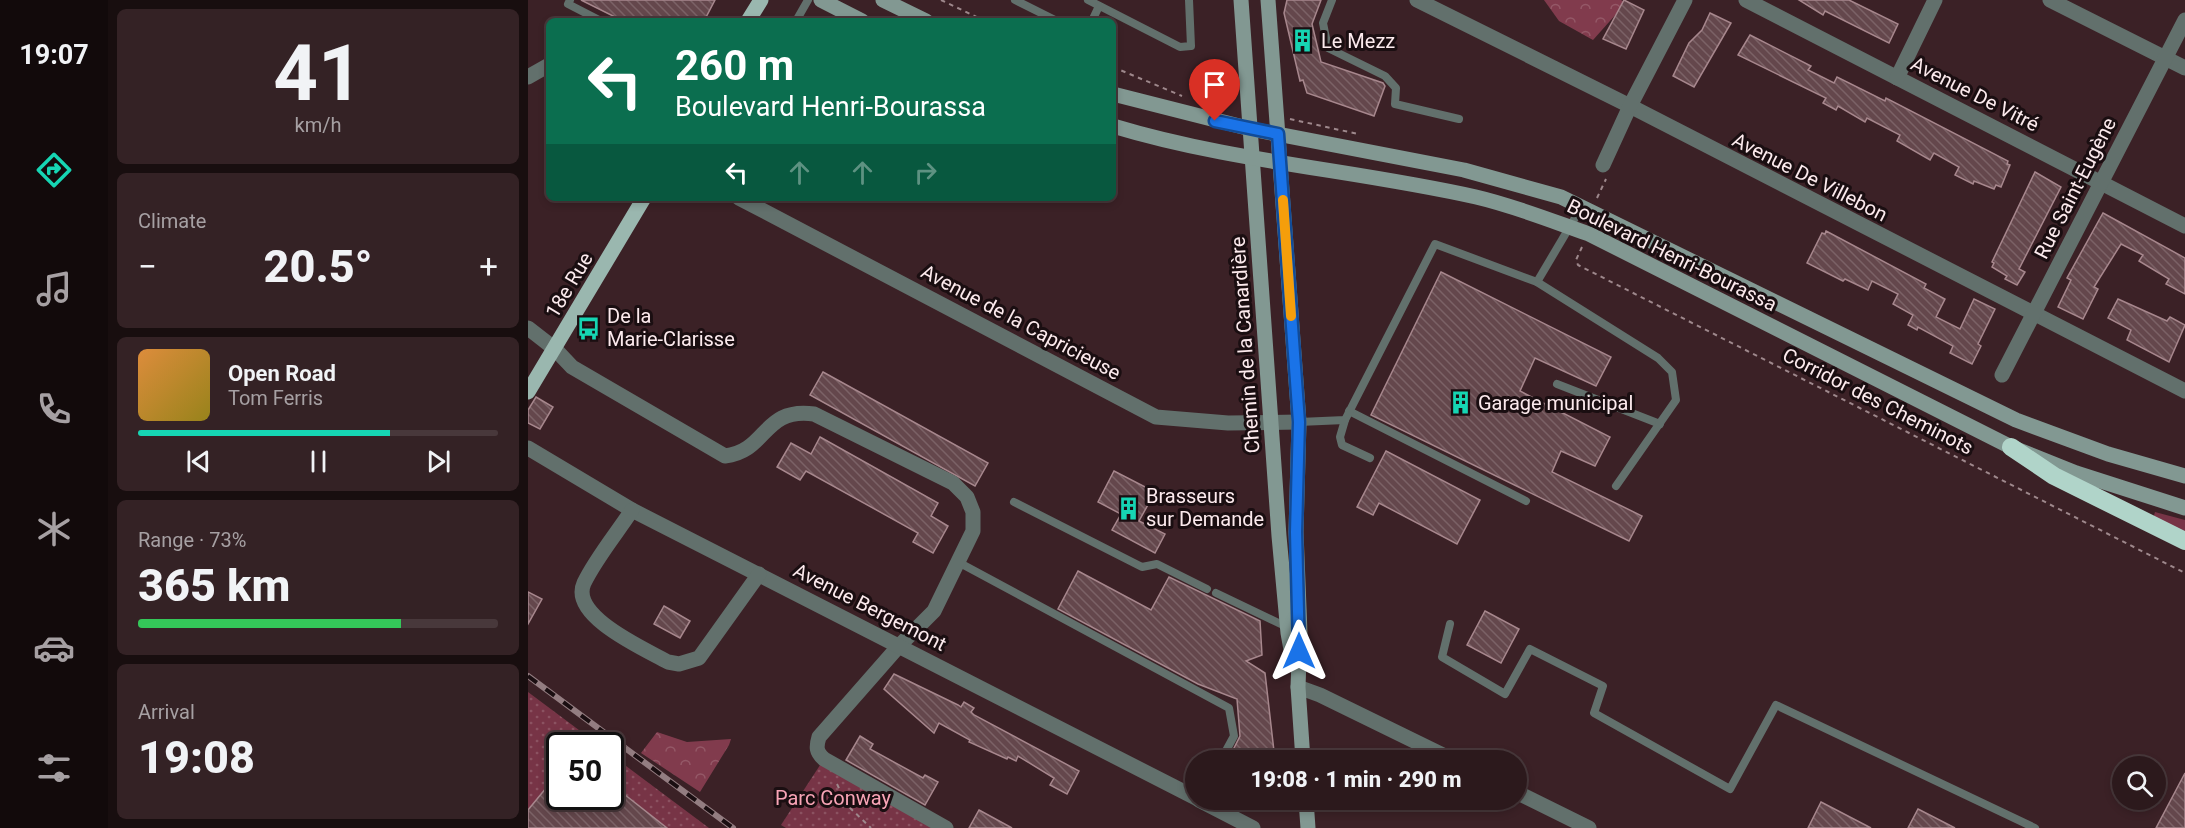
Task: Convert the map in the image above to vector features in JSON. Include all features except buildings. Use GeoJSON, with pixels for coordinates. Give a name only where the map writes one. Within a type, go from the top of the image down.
{"type":"FeatureCollection","features":[{"type":"Feature","properties":{"kind":"highway"},"geometry":{"type":"LineString","coordinates":[[2011,447],[2054,477],[2185,541]]}},
{"type":"Feature","properties":{"kind":"main road"},"geometry":{"type":"LineString","coordinates":[[750,18],[761,0]]}},
{"type":"Feature","properties":{"kind":"main road"},"geometry":{"type":"LineString","coordinates":[[821,0],[850,18]]}},
{"type":"Feature","properties":{"kind":"main road"},"geometry":{"type":"LineString","coordinates":[[883,0],[920,18]]}},
{"type":"Feature","properties":{"kind":"main road","name":"Chemin de la Canardière"},"geometry":{"type":"LineString","coordinates":[[1241,0],[1287,627],[1298,687]]}},
{"type":"Feature","properties":{"kind":"main road","name":"Chemin de la Canardière"},"geometry":{"type":"LineString","coordinates":[[1268,0],[1299,422],[1296,532],[1300,633],[1298,687],[1302,750]]}},
{"type":"Feature","properties":{"kind":"main road","name":"Boulevard Henri-Bourassa"},"geometry":{"type":"LineString","coordinates":[[1116,95],[1251,129],[1464,170],[1532,187],[1582,206],[2016,420],[2108,454],[2185,476]]}},
{"type":"Feature","properties":{"kind":"main road","name":"Boulevard Henri-Bourassa"},"geometry":{"type":"LineString","coordinates":[[1116,127],[1281,164],[1477,197],[1538,214],[1589,234],[2011,447],[2076,472],[2185,508]]}},
{"type":"Feature","properties":{"kind":"main road","name":"18e Rue"},"geometry":{"type":"LineString","coordinates":[[528,392],[642,201]]}},
{"type":"Feature","properties":{"kind":"main road"},"geometry":{"type":"LineString","coordinates":[[1307,810],[1308,828]]}},
{"type":"Feature","properties":{"kind":"street","name":"Avenue De Villebon"},"geometry":{"type":"LineString","coordinates":[[1417,0],[1630,106],[2185,391]]}},
{"type":"Feature","properties":{"kind":"street"},"geometry":{"type":"LineString","coordinates":[[1603,165],[1630,106],[1685,0]]}},
{"type":"Feature","properties":{"kind":"street","name":"Avenue De Vitré"},"geometry":{"type":"LineString","coordinates":[[1746,0],[2185,226]]}},
{"type":"Feature","properties":{"kind":"street"},"geometry":{"type":"LineString","coordinates":[[1897,78],[1935,0]]}},
{"type":"Feature","properties":{"kind":"street"},"geometry":{"type":"LineString","coordinates":[[2050,0],[2185,68]]}},
{"type":"Feature","properties":{"kind":"street","name":"Rue Saint-Eugène"},"geometry":{"type":"LineString","coordinates":[[2002,375],[2103,183],[2185,20]]}},
{"type":"Feature","properties":{"kind":"street"},"geometry":{"type":"LineString","coordinates":[[528,77],[546,67]]}},
{"type":"Feature","properties":{"kind":"street","name":"Avenue de la Capricieuse"},"geometry":{"type":"LineString","coordinates":[[745,201],[1156,417],[1271,424],[1299,422]]}},
{"type":"Feature","properties":{"kind":"street"},"geometry":{"type":"LineString","coordinates":[[528,328],[555,349],[572,367],[724,456],[739,454],[752,446],[772,423],[784,416],[800,412],[814,414],[953,483],[967,497],[973,512],[973,531],[934,611],[898,646],[819,738],[816,746],[818,754],[837,766],[946,828]]}},
{"type":"Feature","properties":{"kind":"street","name":"Avenue Bergemont"},"geometry":{"type":"LineString","coordinates":[[528,448],[632,510],[1185,792]]}},
{"type":"Feature","properties":{"kind":"street"},"geometry":{"type":"LineString","coordinates":[[632,510],[583,585],[584,604],[594,618],[668,662],[679,664],[699,658],[759,574]]}},
{"type":"Feature","properties":{"kind":"street"},"geometry":{"type":"LineString","coordinates":[[1298,687],[1320,695],[1433,750]]}},
{"type":"Feature","properties":{"kind":"street"},"geometry":{"type":"LineString","coordinates":[[1527,798],[1588,828]]}},
{"type":"Feature","properties":{"kind":"street","name":"Avenue Bergemont"},"geometry":{"type":"LineString","coordinates":[[1219,810],[1253,828]]}},
{"type":"Feature","properties":{"kind":"lane"},"geometry":{"type":"LineString","coordinates":[[570,0],[568,4],[594,18]]}},
{"type":"Feature","properties":{"kind":"lane"},"geometry":{"type":"LineString","coordinates":[[798,18],[808,0]]}},
{"type":"Feature","properties":{"kind":"lane"},"geometry":{"type":"LineString","coordinates":[[1015,0],[1051,18]]}},
{"type":"Feature","properties":{"kind":"lane"},"geometry":{"type":"LineString","coordinates":[[1088,0],[1180,47],[1191,46],[1189,0]]}},
{"type":"Feature","properties":{"kind":"lane"},"geometry":{"type":"LineString","coordinates":[[1332,0],[1323,24],[1328,48],[1385,76],[1396,88],[1395,104],[1459,119]]}},
{"type":"Feature","properties":{"kind":"lane"},"geometry":{"type":"LineString","coordinates":[[1093,18],[1099,6]]}},
{"type":"Feature","properties":{"kind":"lane"},"geometry":{"type":"LineString","coordinates":[[1537,282],[1582,206]]}},
{"type":"Feature","properties":{"kind":"lane"},"geometry":{"type":"LineString","coordinates":[[1370,458],[1342,445],[1340,437],[1345,420],[1435,244],[1537,282],[1658,358],[1672,372],[1676,400],[1617,486]]}},
{"type":"Feature","properties":{"kind":"lane"},"geometry":{"type":"LineString","coordinates":[[1557,384],[1660,424]]}},
{"type":"Feature","properties":{"kind":"lane"},"geometry":{"type":"LineString","coordinates":[[1349,411],[1526,501]]}},
{"type":"Feature","properties":{"kind":"lane"},"geometry":{"type":"LineString","coordinates":[[1299,422],[1345,420]]}},
{"type":"Feature","properties":{"kind":"lane"},"geometry":{"type":"LineString","coordinates":[[1014,502],[1142,567],[1157,564],[1207,589]]}},
{"type":"Feature","properties":{"kind":"lane"},"geometry":{"type":"LineString","coordinates":[[958,562],[1229,708],[1234,736],[1226,750]]}},
{"type":"Feature","properties":{"kind":"lane"},"geometry":{"type":"LineString","coordinates":[[1216,593],[1287,627]]}},
{"type":"Feature","properties":{"kind":"lane"},"geometry":{"type":"LineString","coordinates":[[1450,624],[1442,657],[1505,694],[1530,649],[1603,686],[1594,713],[1730,789],[1776,705],[2035,828]]}},
{"type":"Feature","properties":{"kind":"path"},"geometry":{"type":"LineString","coordinates":[[941,0],[979,18]]}},
{"type":"Feature","properties":{"kind":"path"},"geometry":{"type":"LineString","coordinates":[[1116,68],[1184,97]]}},
{"type":"Feature","properties":{"kind":"path"},"geometry":{"type":"LineString","coordinates":[[1597,198],[1607,178],[1603,165]]}},
{"type":"Feature","properties":{"kind":"path","name":"Corridor des Cheminots"},"geometry":{"type":"LineString","coordinates":[[1583,246],[1576,260],[1578,265],[2185,573]]}},
{"type":"Feature","properties":{"kind":"path"},"geometry":{"type":"LineString","coordinates":[[837,766],[837,783],[847,805],[871,828]]}},
{"type":"Feature","properties":{"kind":"green space"},"geometry":{"type":"Polygon","coordinates":[[[1544,0],[1621,0],[1626,3],[1593,40],[1559,21],[1544,0]]]}},
{"type":"Feature","properties":{"kind":"green space"},"geometry":{"type":"Polygon","coordinates":[[[2155,512],[2185,520],[2185,536],[2153,519],[2155,512]]]}},
{"type":"Feature","properties":{"kind":"green space"},"geometry":{"type":"Polygon","coordinates":[[[528,692],[582,732],[546,732],[546,788],[539,797],[546,803],[546,810],[555,810],[576,828],[528,811],[528,692]]]}},
{"type":"Feature","properties":{"kind":"green space"},"geometry":{"type":"Polygon","coordinates":[[[657,732],[687,742],[731,739],[700,792],[641,753],[657,732]]]}},
{"type":"Feature","properties":{"kind":"green space","name":"Parc Conway"},"geometry":{"type":"Polygon","coordinates":[[[824,759],[946,828],[786,828],[781,825],[824,759]]]}},
{"type":"Feature","properties":{"kind":"green space"},"geometry":{"type":"Polygon","coordinates":[[[624,764],[709,828],[667,828],[624,793],[624,764]]]}},
{"type":"Feature","properties":{"kind":"railway"},"geometry":{"type":"LineString","coordinates":[[528,676],[733,828]]}},
{"type":"Feature","properties":{"kind":"slow traffic"},"geometry":{"type":"LineString","coordinates":[[1283,200],[1291,316]]}},
{"type":"Feature","properties":{"kind":"place","name":"Le Mezz"},"geometry":{"type":"Point","coordinates":[1303,41]}},
{"type":"Feature","properties":{"kind":"place","name":"De la Marie-Clarisse"},"geometry":{"type":"Point","coordinates":[589,328]}},
{"type":"Feature","properties":{"kind":"place","name":"Garage municipal"},"geometry":{"type":"Point","coordinates":[1460,403]}},
{"type":"Feature","properties":{"kind":"place","name":"Brasseurs sur Demande"},"geometry":{"type":"Point","coordinates":[1128,508]}},
{"type":"Feature","properties":{"kind":"route"},"geometry":{"type":"LineString","coordinates":[[1215,121],[1278,134],[1299,422],[1296,532],[1299,651]]}}]}
